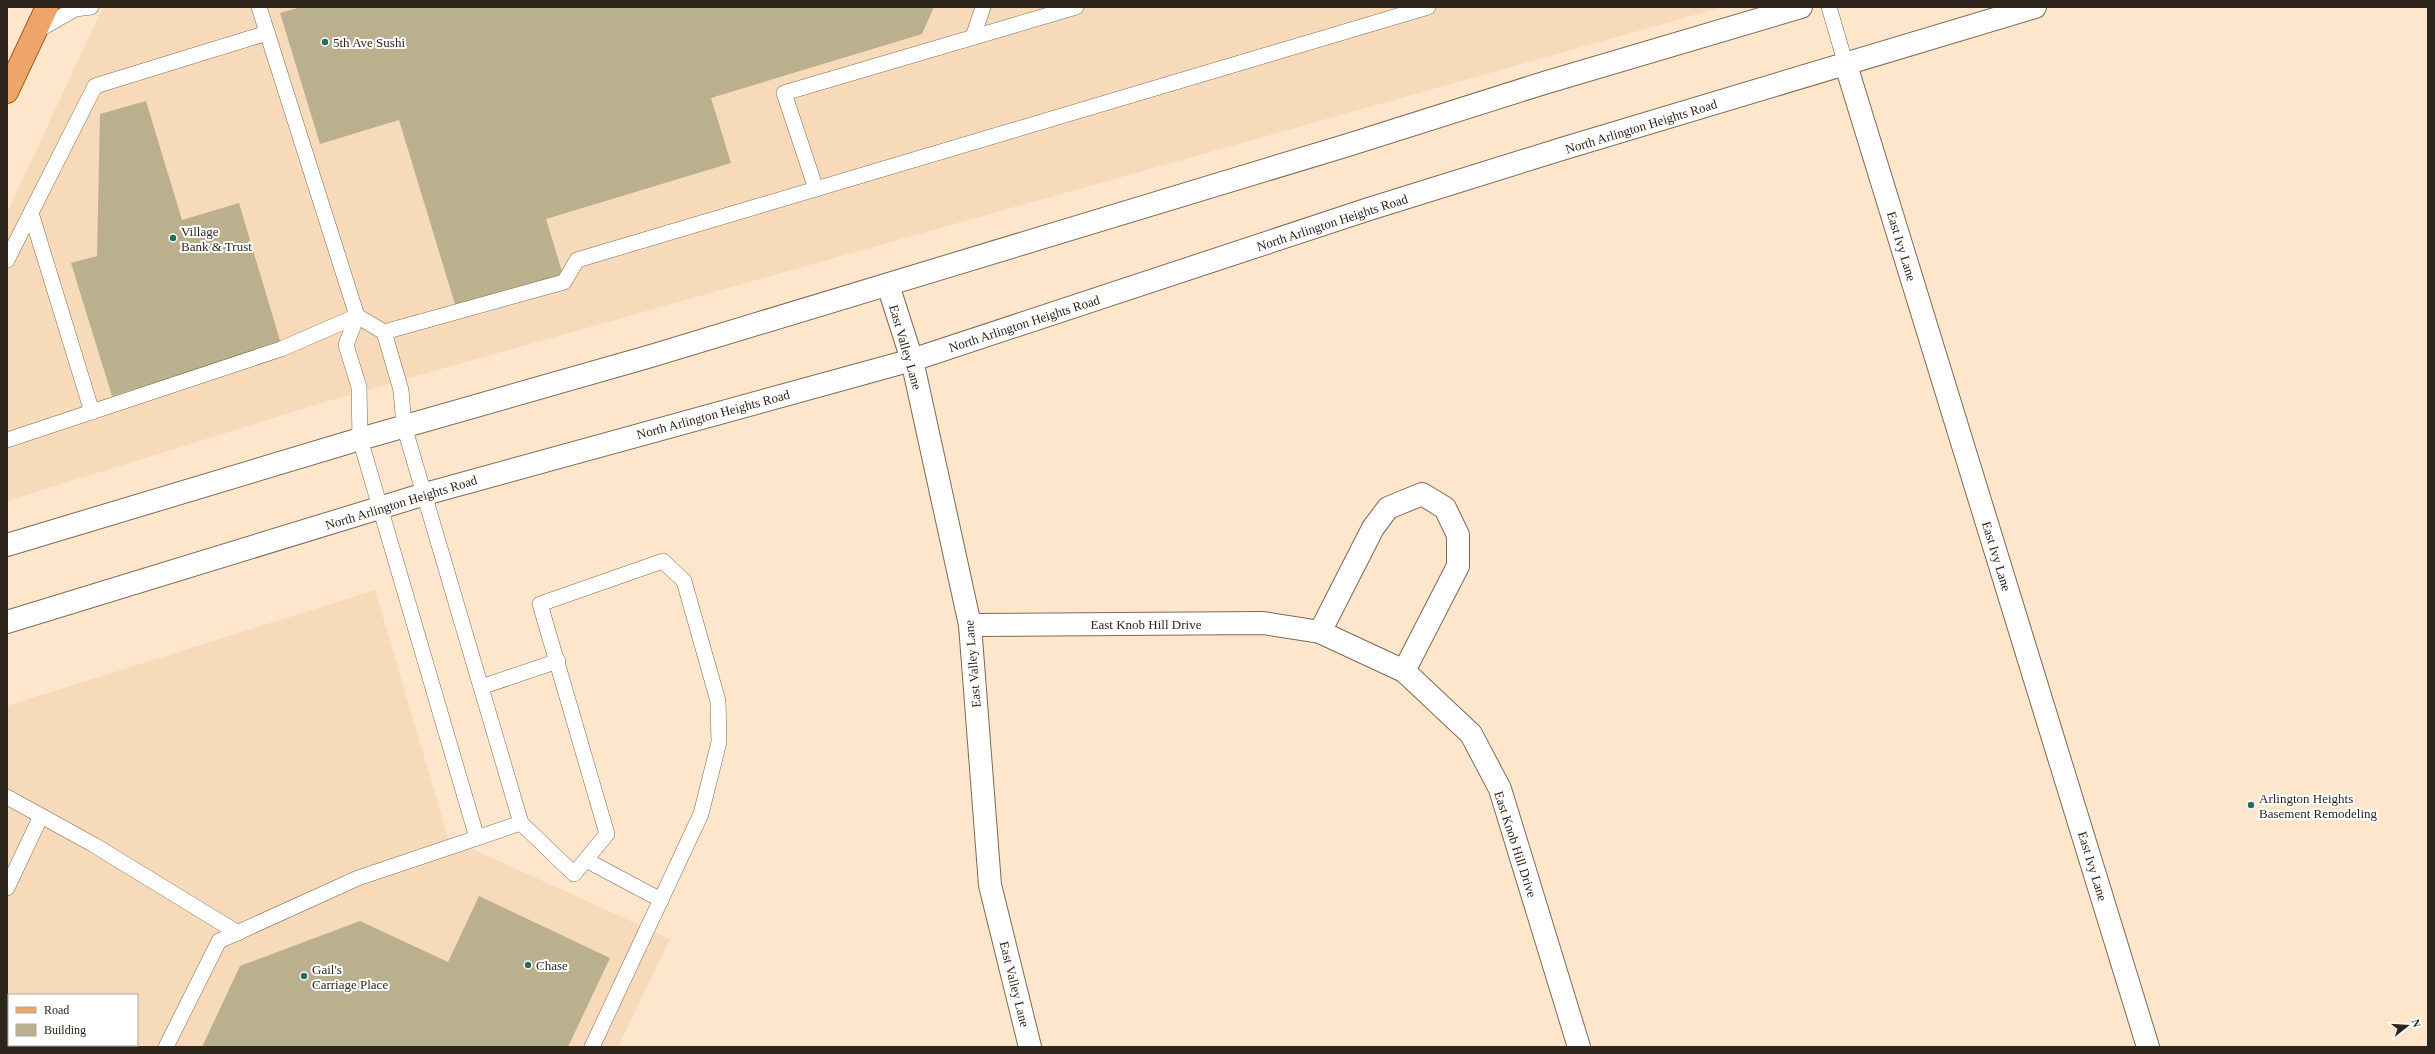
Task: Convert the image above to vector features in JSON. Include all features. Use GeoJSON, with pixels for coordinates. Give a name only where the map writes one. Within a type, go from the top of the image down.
{"type":"FeatureCollection","features":[{"type":"Feature","properties":{"kind":"main road"},"geometry":{"type":"LineString","coordinates":[[7,92],[47,7]]}},
{"type":"Feature","properties":{"kind":"main road"},"geometry":{"type":"LineString","coordinates":[[7,544],[404,426],[651,356],[888,285],[1544,83],[1801,7]]}},
{"type":"Feature","properties":{"kind":"main road","name":"North Arlington Heights Road"},"geometry":{"type":"LineString","coordinates":[[7,622],[425,494],[912,360],[1384,205],[1565,148],[1846,65],[2035,7]]}},
{"type":"Feature","properties":{"kind":"main road","name":"East Ivy Lane"},"geometry":{"type":"LineString","coordinates":[[1846,65],[2148,1047]]}},
{"type":"Feature","properties":{"kind":"main road","name":"East Valley Lane"},"geometry":{"type":"LineString","coordinates":[[888,285],[912,360],[970,625],[990,885],[1030,1047]]}},
{"type":"Feature","properties":{"kind":"main road"},"geometry":{"type":"LineString","coordinates":[[1320,632],[1373,528],[1388,508],[1422,494],[1445,508],[1458,535],[1458,566],[1404,670]]}},
{"type":"Feature","properties":{"kind":"main road","name":"East Knob Hill Drive"},"geometry":{"type":"LineString","coordinates":[[970,625],[1263,623],[1320,632],[1404,670],[1471,734],[1500,790],[1578,1047]]}},
{"type":"Feature","properties":{"kind":"lane"},"geometry":{"type":"LineString","coordinates":[[35,32],[76,10],[91,7]]}},
{"type":"Feature","properties":{"kind":"lane"},"geometry":{"type":"LineString","coordinates":[[259,7],[357,316],[346,346],[358,387],[360,439],[477,838]]}},
{"type":"Feature","properties":{"kind":"lane"},"geometry":{"type":"LineString","coordinates":[[973,37],[983,7]]}},
{"type":"Feature","properties":{"kind":"lane"},"geometry":{"type":"LineString","coordinates":[[816,189],[784,93],[1076,7]]}},
{"type":"Feature","properties":{"kind":"lane"},"geometry":{"type":"LineString","coordinates":[[384,332],[564,282],[577,260],[1428,7]]}},
{"type":"Feature","properties":{"kind":"lane"},"geometry":{"type":"LineString","coordinates":[[1829,7],[1846,65]]}},
{"type":"Feature","properties":{"kind":"lane"},"geometry":{"type":"LineString","coordinates":[[7,260],[95,86],[267,33]]}},
{"type":"Feature","properties":{"kind":"lane"},"geometry":{"type":"LineString","coordinates":[[31,213],[92,412]]}},
{"type":"Feature","properties":{"kind":"lane"},"geometry":{"type":"LineString","coordinates":[[357,316],[384,332],[401,390],[404,426],[522,823],[574,874],[607,834],[558,661],[540,604],[663,561],[684,581],[718,701],[719,742],[701,814],[592,1047]]}},
{"type":"Feature","properties":{"kind":"lane"},"geometry":{"type":"LineString","coordinates":[[7,440],[281,349],[357,316]]}},
{"type":"Feature","properties":{"kind":"lane"},"geometry":{"type":"LineString","coordinates":[[481,687],[558,661]]}},
{"type":"Feature","properties":{"kind":"lane"},"geometry":{"type":"LineString","coordinates":[[7,797],[94,845],[238,933]]}},
{"type":"Feature","properties":{"kind":"lane"},"geometry":{"type":"LineString","coordinates":[[7,888],[41,816]]}},
{"type":"Feature","properties":{"kind":"lane"},"geometry":{"type":"LineString","coordinates":[[166,1047],[219,941],[358,878],[522,823]]}},
{"type":"Feature","properties":{"kind":"lane"},"geometry":{"type":"LineString","coordinates":[[586,860],[661,900]]}},
{"type":"Feature","properties":{"kind":"shaded area"},"geometry":{"type":"Polygon","coordinates":[[[103,7],[1723,7],[328,401],[7,501],[7,213],[103,7]]]}},
{"type":"Feature","properties":{"kind":"shaded area"},"geometry":{"type":"Polygon","coordinates":[[[375,590],[448,838],[670,939],[618,1047],[7,1047],[7,706],[375,590]]]}},
{"type":"Feature","properties":{"kind":"building"},"geometry":{"type":"Polygon","coordinates":[[[301,7],[934,7],[922,34],[711,98],[731,163],[546,219],[564,278],[457,311],[399,120],[320,144],[280,13],[301,7]]]}},
{"type":"Feature","properties":{"kind":"building","name":"Village Bank & Trust"},"geometry":{"type":"Polygon","coordinates":[[[146,101],[182,220],[239,203],[281,344],[112,396],[71,263],[97,256],[100,114],[146,101]]]}},
{"type":"Feature","properties":{"kind":"building"},"geometry":{"type":"Polygon","coordinates":[[[479,896],[610,958],[568,1047],[202,1047],[240,966],[360,921],[448,962],[479,896]]]}},
{"type":"Feature","properties":{"kind":"place","name":"5th Ave Sushi"},"geometry":{"type":"Point","coordinates":[325,42]}},
{"type":"Feature","properties":{"kind":"place","name":"Village Bank & Trust"},"geometry":{"type":"Point","coordinates":[173,238]}},
{"type":"Feature","properties":{"kind":"place","name":"Arlington Heights Basement Remodeling"},"geometry":{"type":"Point","coordinates":[2251,805]}},
{"type":"Feature","properties":{"kind":"place","name":"Chase"},"geometry":{"type":"Point","coordinates":[528,965]}},
{"type":"Feature","properties":{"kind":"place","name":"Gail's Carriage Place"},"geometry":{"type":"Point","coordinates":[304,976]}}]}
